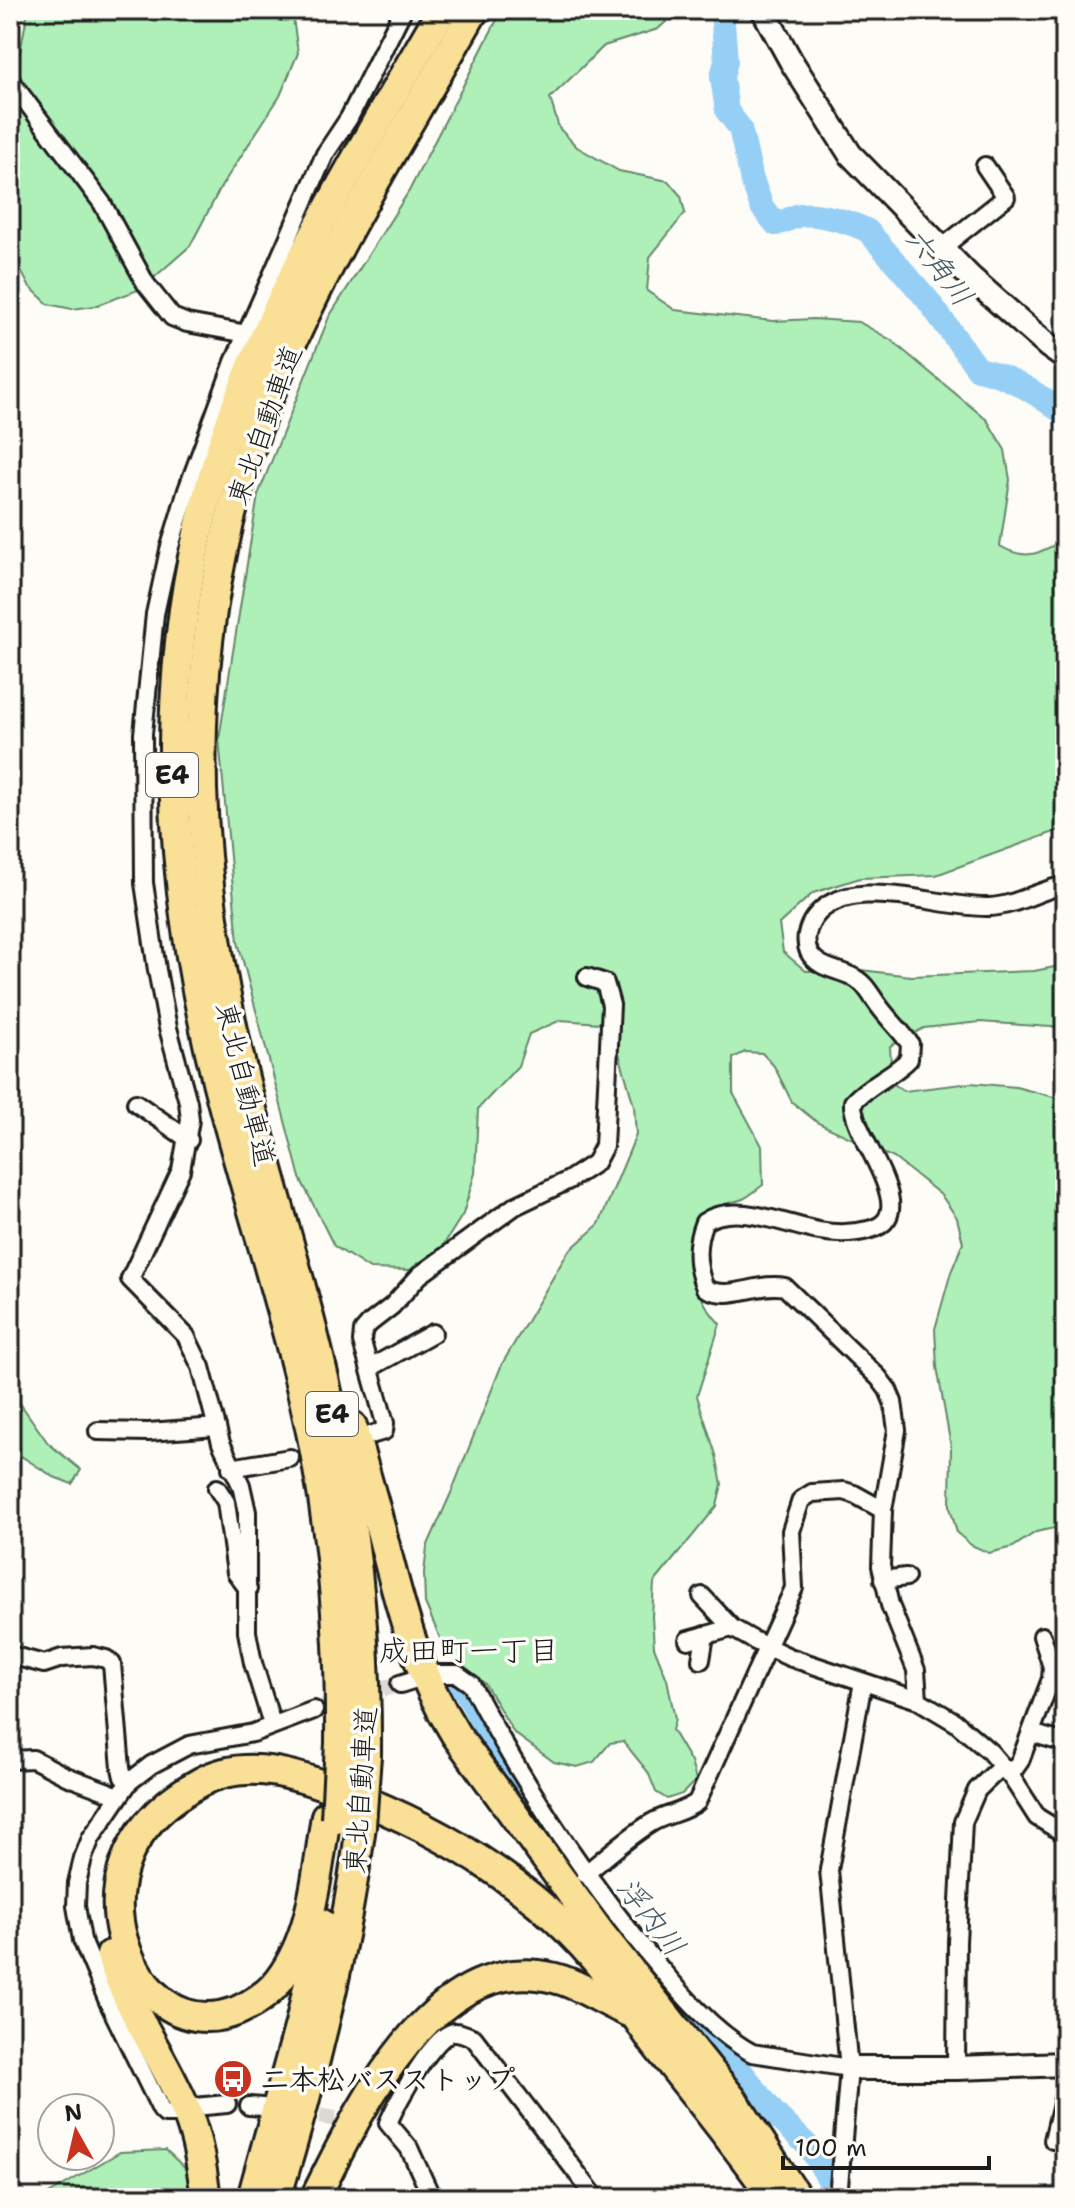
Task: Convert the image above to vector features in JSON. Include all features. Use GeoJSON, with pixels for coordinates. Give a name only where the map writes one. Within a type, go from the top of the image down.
{"type":"FeatureCollection","features":[{"type":"Feature","properties":{"kind":"highway","name":"東北自動車道"},"geometry":{"type":"LineString","coordinates":[[276,2198],[294,2140],[350,1911],[334,1742],[339,1646],[329,1530],[303,1396],[219,1086],[191,962],[175,831],[172,776],[177,665],[189,574],[206,500],[248,375],[303,255],[442,10]]}},
{"type":"Feature","properties":{"kind":"highway","name":"東北自動車道"},"geometry":{"type":"LineString","coordinates":[[252,2198],[300,2024],[341,1821],[366,1755],[366,1693],[361,1598],[353,1523],[341,1456],[324,1380],[244,1082],[218,961],[202,828],[202,711],[206,652],[217,579],[234,507],[275,382],[358,214],[474,10]]}},
{"type":"Feature","properties":{"kind":"highway"},"geometry":{"type":"LineString","coordinates":[[244,1082],[342,1390],[400,1608],[434,1701],[600,1933],[733,2100],[797,2198]]}},
{"type":"Feature","properties":{"kind":"highway"},"geometry":{"type":"LineString","coordinates":[[206,2198],[201,2160],[188,2114],[117,1974],[104,1928],[104,1889],[115,1851],[137,1813],[169,1782],[188,1771],[232,1757],[282,1757],[316,1765],[395,1796],[446,1822],[513,1865],[566,1910],[600,1933]]}},
{"type":"Feature","properties":{"kind":"highway"},"geometry":{"type":"LineString","coordinates":[[341,1821],[301,1943],[278,1982],[263,1997],[228,2014],[208,2017],[168,2006],[141,1980],[131,1964],[119,1926],[117,1905],[119,1884],[134,1841],[169,1801],[199,1783],[229,1773],[266,1770],[314,1781],[397,1813],[500,1872],[563,1927],[620,1991],[633,2014],[774,2198]]}},
{"type":"Feature","properties":{"kind":"highway"},"geometry":{"type":"LineString","coordinates":[[315,2198],[362,2111],[403,2047],[424,2021],[472,1986],[520,1974],[541,1975],[564,1980],[633,2014]]}},
{"type":"Feature","properties":{"kind":"street"},"geometry":{"type":"LineString","coordinates":[[272,1724],[247,1632],[246,1501],[241,1485],[231,1468],[201,1367],[186,1336],[130,1279],[181,1170],[189,1140],[188,1102],[168,1028],[144,883],[143,734],[155,614],[169,550],[187,490],[247,334],[325,154],[349,118],[403,10]]}},
{"type":"Feature","properties":{"kind":"street"},"geometry":{"type":"LineString","coordinates":[[763,10],[791,61],[850,154],[970,277],[1065,358]]}},
{"type":"Feature","properties":{"kind":"street"},"geometry":{"type":"LineString","coordinates":[[10,80],[102,203],[146,284],[172,317],[187,323],[247,334]]}},
{"type":"Feature","properties":{"kind":"street"},"geometry":{"type":"LineString","coordinates":[[943,247],[1006,197],[985,166]]}},
{"type":"Feature","properties":{"kind":"street"},"geometry":{"type":"LineString","coordinates":[[918,1700],[916,1670],[883,1580],[883,1510],[897,1430],[888,1390],[860,1358],[785,1287],[774,1284],[722,1294],[705,1288],[698,1263],[697,1244],[701,1227],[708,1219],[764,1216],[817,1231],[849,1233],[876,1228],[886,1222],[890,1215],[889,1193],[855,1118],[853,1102],[909,1059],[910,1044],[861,981],[826,967],[812,957],[806,934],[817,913],[831,903],[854,895],[883,895],[990,907],[1012,904],[1065,885]]}},
{"type":"Feature","properties":{"kind":"street"},"geometry":{"type":"LineString","coordinates":[[364,1437],[384,1431],[385,1423],[362,1342],[363,1331],[392,1306],[420,1275],[515,1206],[569,1180],[595,1163],[604,1146],[611,1005],[605,983],[587,977]]}},
{"type":"Feature","properties":{"kind":"street"},"geometry":{"type":"LineString","coordinates":[[136,1103],[189,1140]]}},
{"type":"Feature","properties":{"kind":"street"},"geometry":{"type":"LineString","coordinates":[[370,1368],[433,1333]]}},
{"type":"Feature","properties":{"kind":"street"},"geometry":{"type":"LineString","coordinates":[[98,1431],[148,1432],[217,1427]]}},
{"type":"Feature","properties":{"kind":"street"},"geometry":{"type":"LineString","coordinates":[[231,1468],[290,1458]]}},
{"type":"Feature","properties":{"kind":"street"},"geometry":{"type":"LineString","coordinates":[[217,1488],[226,1502],[236,1573],[248,1589]]}},
{"type":"Feature","properties":{"kind":"street"},"geometry":{"type":"LineString","coordinates":[[585,1874],[647,1825],[697,1802],[794,1588],[791,1531],[801,1500],[812,1493],[844,1491],[883,1510]]}},
{"type":"Feature","properties":{"kind":"street"},"geometry":{"type":"LineString","coordinates":[[883,1580],[906,1577]]}},
{"type":"Feature","properties":{"kind":"street"},"geometry":{"type":"LineString","coordinates":[[702,1596],[732,1628],[789,1657],[918,1700],[955,1722],[990,1752],[1037,1817],[1065,1834]]}},
{"type":"Feature","properties":{"kind":"street"},"geometry":{"type":"LineString","coordinates":[[688,1640],[732,1628]]}},
{"type":"Feature","properties":{"kind":"street"},"geometry":{"type":"LineString","coordinates":[[701,1660],[705,1635]]}},
{"type":"Feature","properties":{"kind":"street"},"geometry":{"type":"LineString","coordinates":[[956,2068],[957,1942],[963,1822],[977,1790],[1020,1761],[1058,1681],[1042,1636]]}},
{"type":"Feature","properties":{"kind":"street"},"geometry":{"type":"LineString","coordinates":[[10,1655],[44,1664],[62,1658],[93,1656],[112,1664],[124,1789]]}},
{"type":"Feature","properties":{"kind":"street"},"geometry":{"type":"LineString","coordinates":[[434,1674],[457,1674],[471,1684],[549,1822],[585,1874],[675,1986],[738,2045],[752,2053],[849,2068],[1065,2064]]}},
{"type":"Feature","properties":{"kind":"street"},"geometry":{"type":"LineString","coordinates":[[838,2198],[849,2068],[829,1870],[863,1682]]}},
{"type":"Feature","properties":{"kind":"street"},"geometry":{"type":"LineString","coordinates":[[178,2114],[165,2114],[161,2110],[88,1957],[78,1924],[77,1883],[83,1858],[91,1838],[124,1789],[151,1765],[189,1745],[253,1733],[314,1710]]}},
{"type":"Feature","properties":{"kind":"street"},"geometry":{"type":"LineString","coordinates":[[1031,1733],[1065,1743]]}},
{"type":"Feature","properties":{"kind":"street"},"geometry":{"type":"LineString","coordinates":[[10,1760],[33,1759],[66,1776],[124,1789]]}},
{"type":"Feature","properties":{"kind":"street"},"geometry":{"type":"LineString","coordinates":[[388,2123],[395,2105],[436,2044],[455,2031],[474,2038],[596,2198]]}},
{"type":"Feature","properties":{"kind":"street"},"geometry":{"type":"LineString","coordinates":[[1053,2140],[1065,2091]]}},
{"type":"Feature","properties":{"kind":"street"},"geometry":{"type":"LineString","coordinates":[[194,2107],[227,2104]]}},
{"type":"Feature","properties":{"kind":"street"},"geometry":{"type":"LineString","coordinates":[[367,2124],[388,2123]]}},
{"type":"Feature","properties":{"kind":"street"},"geometry":{"type":"LineString","coordinates":[[388,2123],[409,2148],[432,2198]]}},
{"type":"Feature","properties":{"kind":"green space"},"geometry":{"type":"Polygon","coordinates":[[[28,10],[292,10],[298,53],[280,96],[221,187],[190,246],[141,289],[95,306],[72,309],[48,304],[29,286],[10,250],[10,106],[28,10]]]}},
{"type":"Feature","properties":{"kind":"green space"},"geometry":{"type":"Polygon","coordinates":[[[502,10],[679,10],[658,29],[604,46],[550,98],[559,128],[577,147],[619,171],[668,181],[681,196],[685,213],[650,257],[647,291],[675,310],[773,321],[813,319],[859,322],[891,340],[987,420],[1005,450],[1010,480],[1000,546],[1026,555],[1065,539],[1065,828],[936,875],[860,878],[813,893],[779,924],[783,952],[806,971],[861,970],[911,976],[1034,971],[1065,965],[1065,1028],[980,1022],[924,1028],[890,1046],[892,1083],[904,1091],[971,1083],[1016,1087],[1065,1100],[1065,1542],[1054,1528],[1036,1532],[1013,1547],[989,1553],[971,1545],[957,1533],[950,1507],[951,1447],[937,1367],[935,1329],[951,1272],[963,1243],[957,1218],[941,1195],[894,1158],[818,1123],[792,1102],[774,1066],[762,1053],[745,1052],[733,1058],[733,1093],[762,1146],[763,1185],[743,1199],[713,1209],[700,1221],[690,1250],[691,1266],[701,1297],[720,1324],[697,1396],[722,1484],[717,1506],[654,1583],[654,1647],[667,1679],[675,1719],[672,1730],[691,1762],[696,1780],[682,1794],[667,1799],[656,1792],[648,1772],[623,1741],[610,1743],[594,1762],[577,1767],[554,1762],[514,1733],[485,1684],[445,1650],[425,1603],[427,1547],[502,1364],[568,1252],[599,1224],[636,1135],[634,1106],[618,1050],[599,1023],[561,1020],[529,1034],[518,1066],[478,1109],[475,1173],[463,1214],[439,1252],[410,1270],[370,1269],[334,1246],[300,1178],[238,942],[219,739],[258,495],[329,317],[409,191],[502,10]]]}},
{"type":"Feature","properties":{"kind":"green space"},"geometry":{"type":"Polygon","coordinates":[[[10,1389],[48,1443],[81,1470],[72,1484],[54,1477],[10,1449],[10,1389]]]}},
{"type":"Feature","properties":{"kind":"green space"},"geometry":{"type":"Polygon","coordinates":[[[166,2150],[192,2175],[188,2198],[42,2198],[86,2172],[116,2172],[116,2154],[166,2150]]]}},
{"type":"Feature","properties":{"kind":"waterway","name":"六角川"},"geometry":{"type":"LineString","coordinates":[[722,10],[726,61],[722,77],[727,111],[740,128],[762,207],[776,224],[800,215],[816,215],[868,231],[927,299],[978,369],[1013,381],[1065,414]]}},
{"type":"Feature","properties":{"kind":"waterway","name":"浮内川"},"geometry":{"type":"LineString","coordinates":[[441,1684],[451,1682],[464,1688],[518,1789],[553,1843],[680,2006],[714,2037],[773,2112],[811,2149],[831,2183]]}},
{"type":"Feature","properties":{"kind":"tunnel"},"geometry":{"type":"LineString","coordinates":[[314,1710],[400,1684]]}},
{"type":"Feature","properties":{"kind":"tunnel"},"geometry":{"type":"LineString","coordinates":[[296,2112],[360,2123]]}},
{"type":"Feature","properties":{"kind":"place","name":"二本松バスストップ"},"geometry":{"type":"Point","coordinates":[233,2079]}},
{"type":"Feature","properties":{"kind":"district","name":"成田町一丁目"},"geometry":{"type":"Point","coordinates":[469,1651]}}]}
